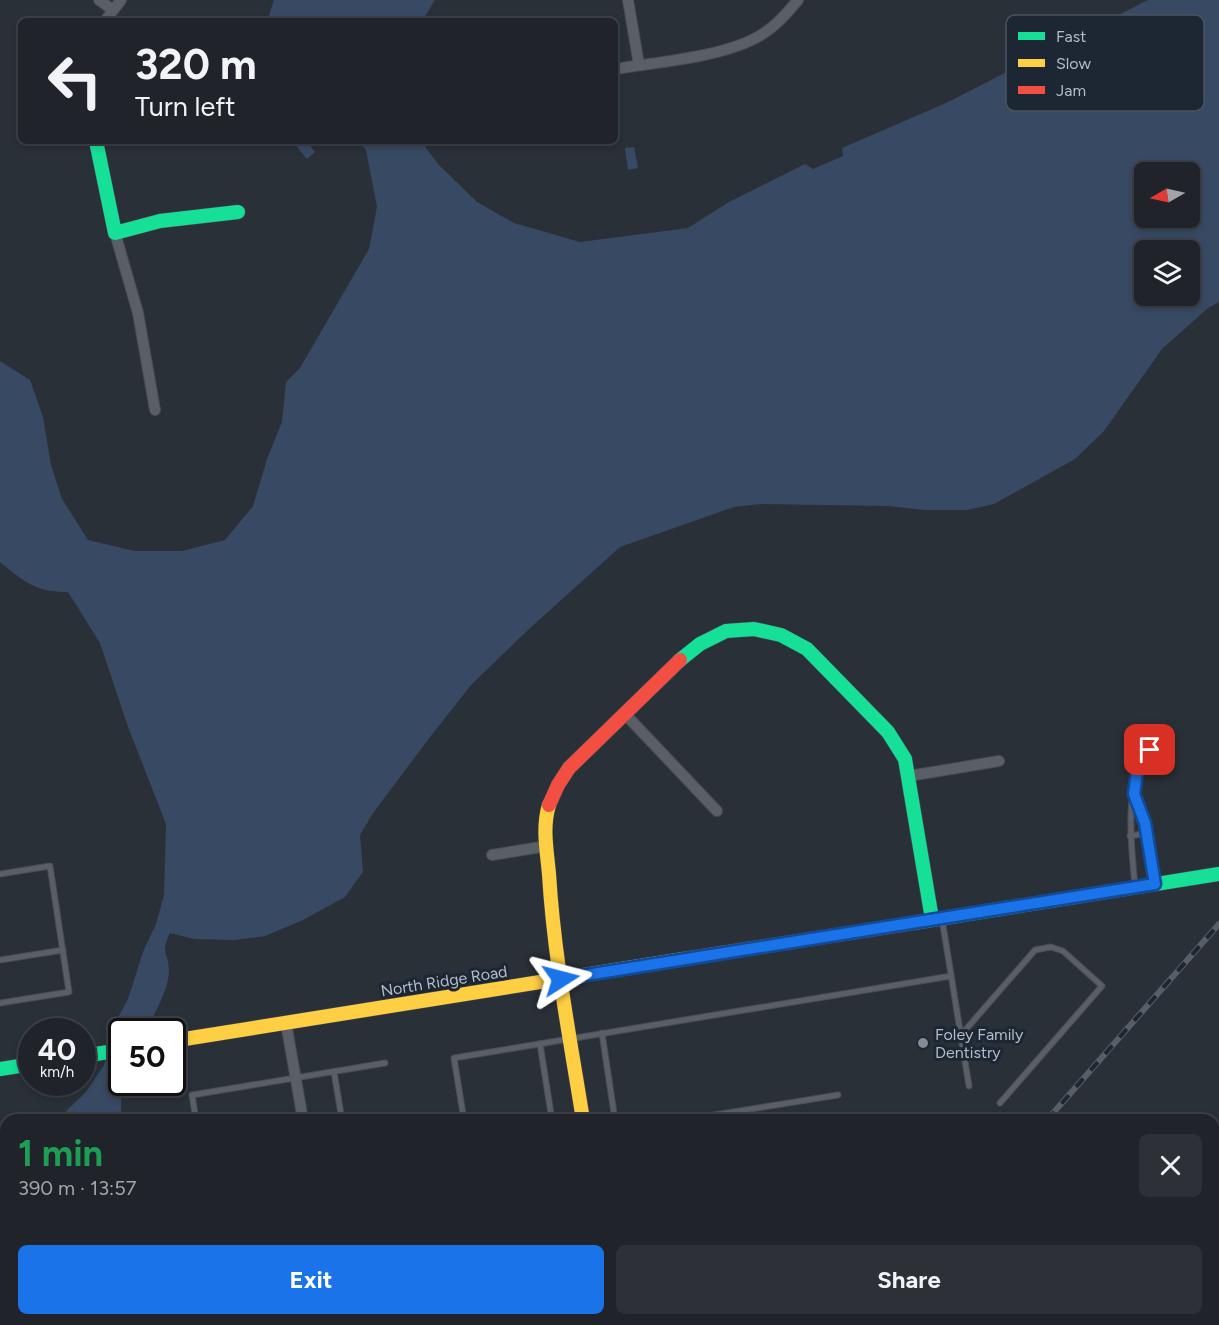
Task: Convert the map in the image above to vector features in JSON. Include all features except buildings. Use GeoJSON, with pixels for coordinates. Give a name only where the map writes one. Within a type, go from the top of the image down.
{"type":"FeatureCollection","features":[{"type":"Feature","properties":{"kind":"street"},"geometry":{"type":"LineString","coordinates":[[99,0],[113,10]]}},
{"type":"Feature","properties":{"kind":"street"},"geometry":{"type":"LineString","coordinates":[[107,18],[121,0]]}},
{"type":"Feature","properties":{"kind":"street"},"geometry":{"type":"LineString","coordinates":[[628,0],[639,65]]}},
{"type":"Feature","properties":{"kind":"street"},"geometry":{"type":"LineString","coordinates":[[618,68],[740,46],[772,28],[798,0]]}},
{"type":"Feature","properties":{"kind":"street"},"geometry":{"type":"LineString","coordinates":[[97,144],[115,233],[138,314],[155,410]]}},
{"type":"Feature","properties":{"kind":"street"},"geometry":{"type":"LineString","coordinates":[[115,233],[135,226],[182,217],[238,212]]}},
{"type":"Feature","properties":{"kind":"street"},"geometry":{"type":"LineString","coordinates":[[582,1114],[552,924],[547,846],[547,815],[551,797],[569,768],[700,644],[727,631],[743,628],[762,629],[794,640],[807,649],[888,732],[905,759],[937,918]]}},
{"type":"Feature","properties":{"kind":"street"},"geometry":{"type":"LineString","coordinates":[[625,714],[717,811]]}},
{"type":"Feature","properties":{"kind":"street"},"geometry":{"type":"LineString","coordinates":[[909,776],[999,761]]}},
{"type":"Feature","properties":{"kind":"street"},"geometry":{"type":"LineString","coordinates":[[492,855],[547,846]]}},
{"type":"Feature","properties":{"kind":"street","name":"North Ridge Road"},"geometry":{"type":"LineString","coordinates":[[186,1039],[1219,874]]}},
{"type":"Feature","properties":{"kind":"street"},"geometry":{"type":"LineString","coordinates":[[286,1023],[302,1114]]}},
{"type":"Feature","properties":{"kind":"street"},"geometry":{"type":"LineString","coordinates":[[0,1069],[18,1066]]}},
{"type":"Feature","properties":{"kind":"lane"},"geometry":{"type":"LineString","coordinates":[[1135,887],[1129,826],[1137,772],[1150,750]]}},
{"type":"Feature","properties":{"kind":"lane"},"geometry":{"type":"LineString","coordinates":[[1134,794],[1147,833],[1155,884]]}},
{"type":"Feature","properties":{"kind":"lane"},"geometry":{"type":"LineString","coordinates":[[1130,836],[1147,833]]}},
{"type":"Feature","properties":{"kind":"lane"},"geometry":{"type":"LineString","coordinates":[[0,874],[50,866],[69,992],[0,1003]]}},
{"type":"Feature","properties":{"kind":"lane"},"geometry":{"type":"LineString","coordinates":[[937,918],[951,976],[969,1086]]}},
{"type":"Feature","properties":{"kind":"lane"},"geometry":{"type":"LineString","coordinates":[[961,1035],[1035,950],[1051,947],[1063,951],[1102,986],[1000,1103]]}},
{"type":"Feature","properties":{"kind":"lane"},"geometry":{"type":"LineString","coordinates":[[0,960],[63,950]]}},
{"type":"Feature","properties":{"kind":"lane"},"geometry":{"type":"LineString","coordinates":[[463,1114],[454,1058],[951,976]]}},
{"type":"Feature","properties":{"kind":"lane"},"geometry":{"type":"LineString","coordinates":[[602,1033],[614,1114]]}},
{"type":"Feature","properties":{"kind":"lane"},"geometry":{"type":"LineString","coordinates":[[540,1044],[552,1114]]}},
{"type":"Feature","properties":{"kind":"lane"},"geometry":{"type":"LineString","coordinates":[[195,1114],[192,1095],[385,1063]]}},
{"type":"Feature","properties":{"kind":"lane"},"geometry":{"type":"LineString","coordinates":[[334,1072],[341,1114]]}},
{"type":"Feature","properties":{"kind":"lane"},"geometry":{"type":"LineString","coordinates":[[720,1114],[838,1095]]}},
{"type":"Feature","properties":{"kind":"water"},"geometry":{"type":"Polygon","coordinates":[[[274,0],[435,0],[424,18],[268,18],[274,0]]]}},
{"type":"Feature","properties":{"kind":"water"},"geometry":{"type":"Polygon","coordinates":[[[1148,0],[1219,0],[1219,302],[1208,308],[1162,349],[1104,431],[1075,459],[994,504],[967,510],[761,504],[734,507],[620,547],[471,685],[427,741],[373,813],[360,835],[363,872],[345,897],[301,921],[265,936],[234,940],[194,939],[170,933],[165,949],[169,970],[167,985],[153,1018],[118,1018],[128,999],[143,952],[156,924],[164,895],[166,824],[128,727],[100,643],[68,592],[39,588],[0,562],[0,361],[30,380],[43,417],[51,465],[62,499],[88,540],[134,551],[182,551],[225,540],[253,506],[267,459],[282,422],[286,382],[300,368],[369,249],[377,207],[366,150],[361,144],[423,144],[438,164],[477,202],[514,223],[580,242],[688,228],[729,202],[805,164],[813,169],[843,156],[842,148],[946,103],[1006,72],[1006,111],[1204,111],[1204,15],[1119,15],[1148,0]]]}},
{"type":"Feature","properties":{"kind":"water"},"geometry":{"type":"Polygon","coordinates":[[[294,144],[308,144],[315,152],[307,159],[294,144]]]}},
{"type":"Feature","properties":{"kind":"water"},"geometry":{"type":"Polygon","coordinates":[[[634,147],[638,168],[628,170],[625,148],[634,147]]]}},
{"type":"Feature","properties":{"kind":"water"},"geometry":{"type":"Polygon","coordinates":[[[108,1048],[108,1096],[121,1096],[121,1114],[65,1114],[82,1096],[96,1096],[96,1077],[104,1065],[108,1048]]]}},
{"type":"Feature","properties":{"kind":"railway"},"geometry":{"type":"LineString","coordinates":[[1052,1114],[1219,924]]}},
{"type":"Feature","properties":{"kind":"traffic: fast"},"geometry":{"type":"LineString","coordinates":[[97,144],[115,233],[160,221],[238,212]]}},
{"type":"Feature","properties":{"kind":"traffic: fast"},"geometry":{"type":"LineString","coordinates":[[680,660],[700,644],[726,631],[754,629],[781,635],[807,649],[888,732],[905,759],[932,919]]}},
{"type":"Feature","properties":{"kind":"traffic: fast"},"geometry":{"type":"LineString","coordinates":[[913,923],[1219,874]]}},
{"type":"Feature","properties":{"kind":"traffic: fast"},"geometry":{"type":"LineString","coordinates":[[96,1054],[108,1052]]}},
{"type":"Feature","properties":{"kind":"traffic: fast"},"geometry":{"type":"LineString","coordinates":[[0,1069],[18,1066]]}},
{"type":"Feature","properties":{"kind":"traffic: slow"},"geometry":{"type":"LineString","coordinates":[[549,805],[546,840],[555,936],[582,1114]]}},
{"type":"Feature","properties":{"kind":"traffic: slow"},"geometry":{"type":"LineString","coordinates":[[186,1039],[684,959]]}},
{"type":"Feature","properties":{"kind":"traffic: jam"},"geometry":{"type":"LineString","coordinates":[[549,805],[569,768],[680,660]]}},
{"type":"Feature","properties":{"kind":"traffic: jam"},"geometry":{"type":"LineString","coordinates":[[684,959],[913,923]]}},
{"type":"Feature","properties":{"kind":"place","name":"Foley Family Dentistry"},"geometry":{"type":"Point","coordinates":[923,1043]}},
{"type":"Feature","properties":{"kind":"route"},"geometry":{"type":"LineString","coordinates":[[561,979],[1155,884],[1145,823],[1134,794],[1137,772],[1150,750]]}}]}
